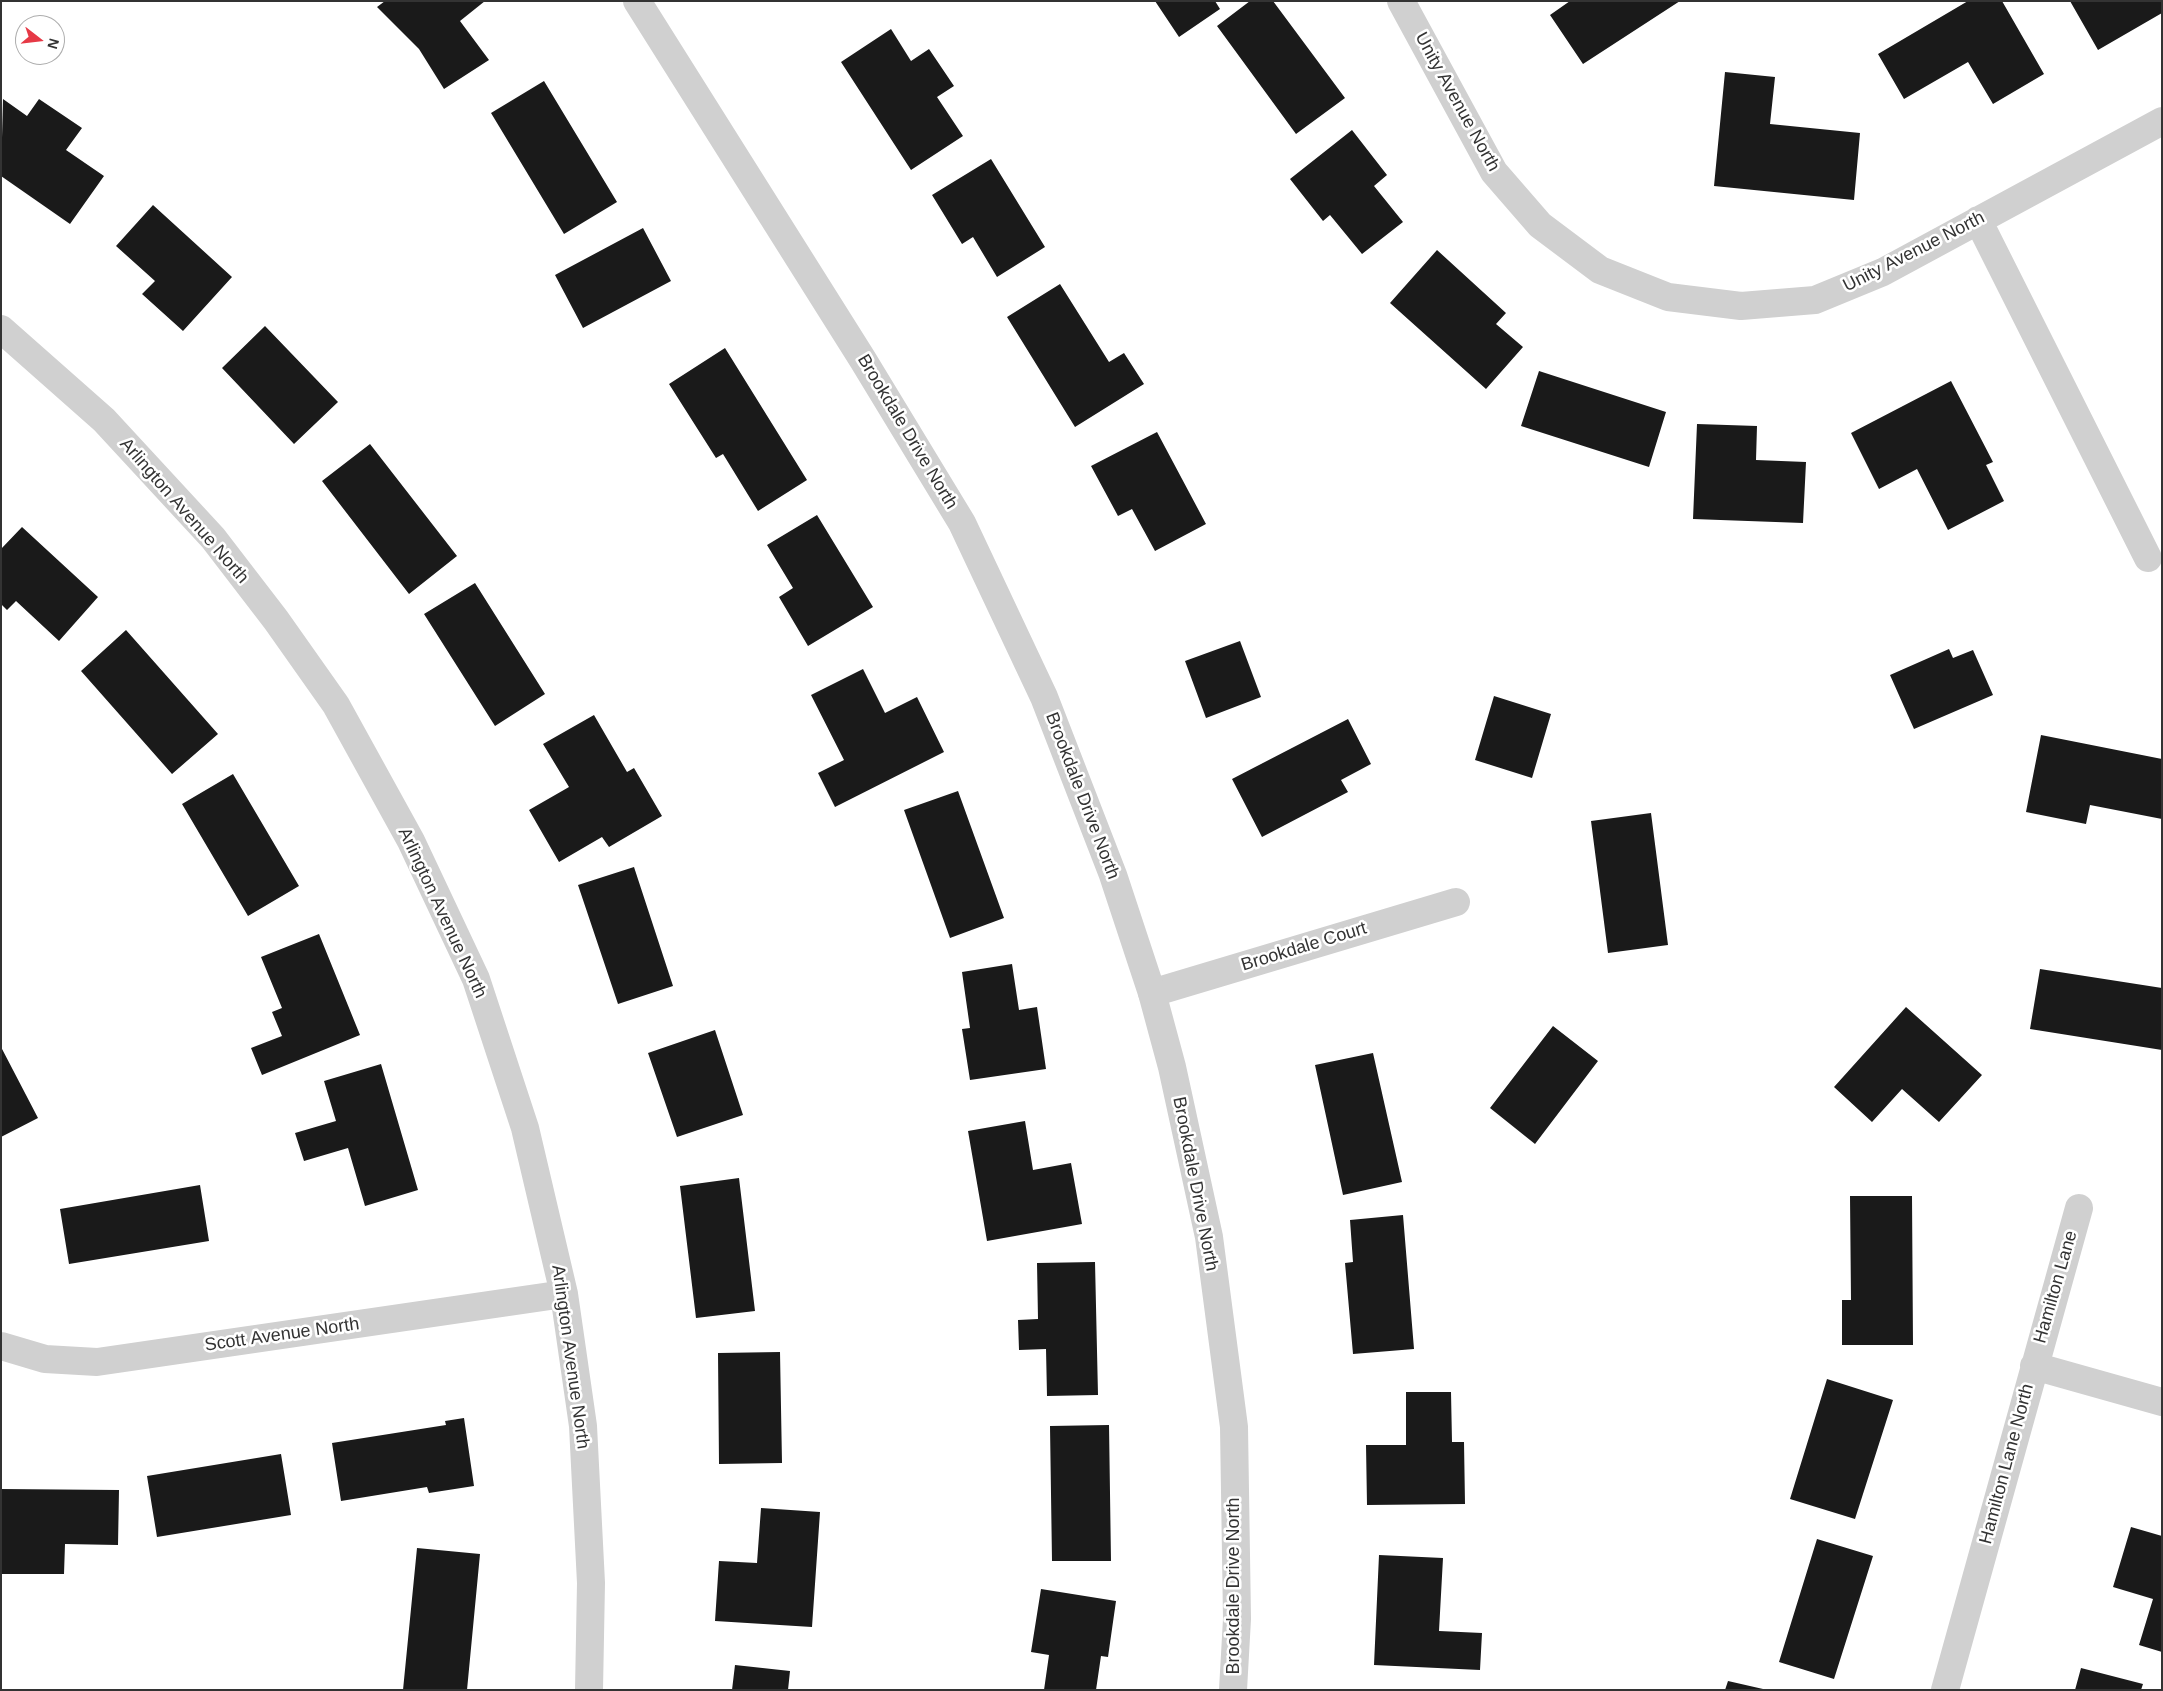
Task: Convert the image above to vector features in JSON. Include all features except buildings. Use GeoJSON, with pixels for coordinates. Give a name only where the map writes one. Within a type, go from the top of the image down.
{"type":"FeatureCollection","features":[{"type":"Feature","properties":{"kind":"street","name":"Brookdale Drive North"},"geometry":{"type":"LineString","coordinates":[[636,1],[863,360],[962,523],[1044,697],[1113,876],[1152,993],[1172,1067],[1209,1237],[1234,1427],[1237,1619],[1233,1690]]}},
{"type":"Feature","properties":{"kind":"street","name":"Unity Avenue North"},"geometry":{"type":"LineString","coordinates":[[1401,1],[1494,172],[1540,225],[1600,270],[1668,297],[1741,306],[1815,300],[1883,272],[2162,121]]}},
{"type":"Feature","properties":{"kind":"street"},"geometry":{"type":"LineString","coordinates":[[1978,220],[2148,558]]}},
{"type":"Feature","properties":{"kind":"street","name":"Arlington Avenue North"},"geometry":{"type":"LineString","coordinates":[[1,328],[104,420],[213,538],[276,620],[336,705],[412,841],[476,979],[525,1128],[564,1294],[583,1426],[591,1582],[588,1690]]}},
{"type":"Feature","properties":{"kind":"street","name":"Brookdale Court"},"geometry":{"type":"LineString","coordinates":[[1152,993],[1456,902]]}},
{"type":"Feature","properties":{"kind":"street","name":"Hamilton Lane"},"geometry":{"type":"LineString","coordinates":[[2034,1366],[2079,1208]]}},
{"type":"Feature","properties":{"kind":"street","name":"Scott Avenue North"},"geometry":{"type":"LineString","coordinates":[[1,1346],[45,1359],[97,1362],[564,1294]]}},
{"type":"Feature","properties":{"kind":"street","name":"Hamilton Lane North"},"geometry":{"type":"LineString","coordinates":[[1945,1690],[2034,1366],[2162,1402]]}}]}
